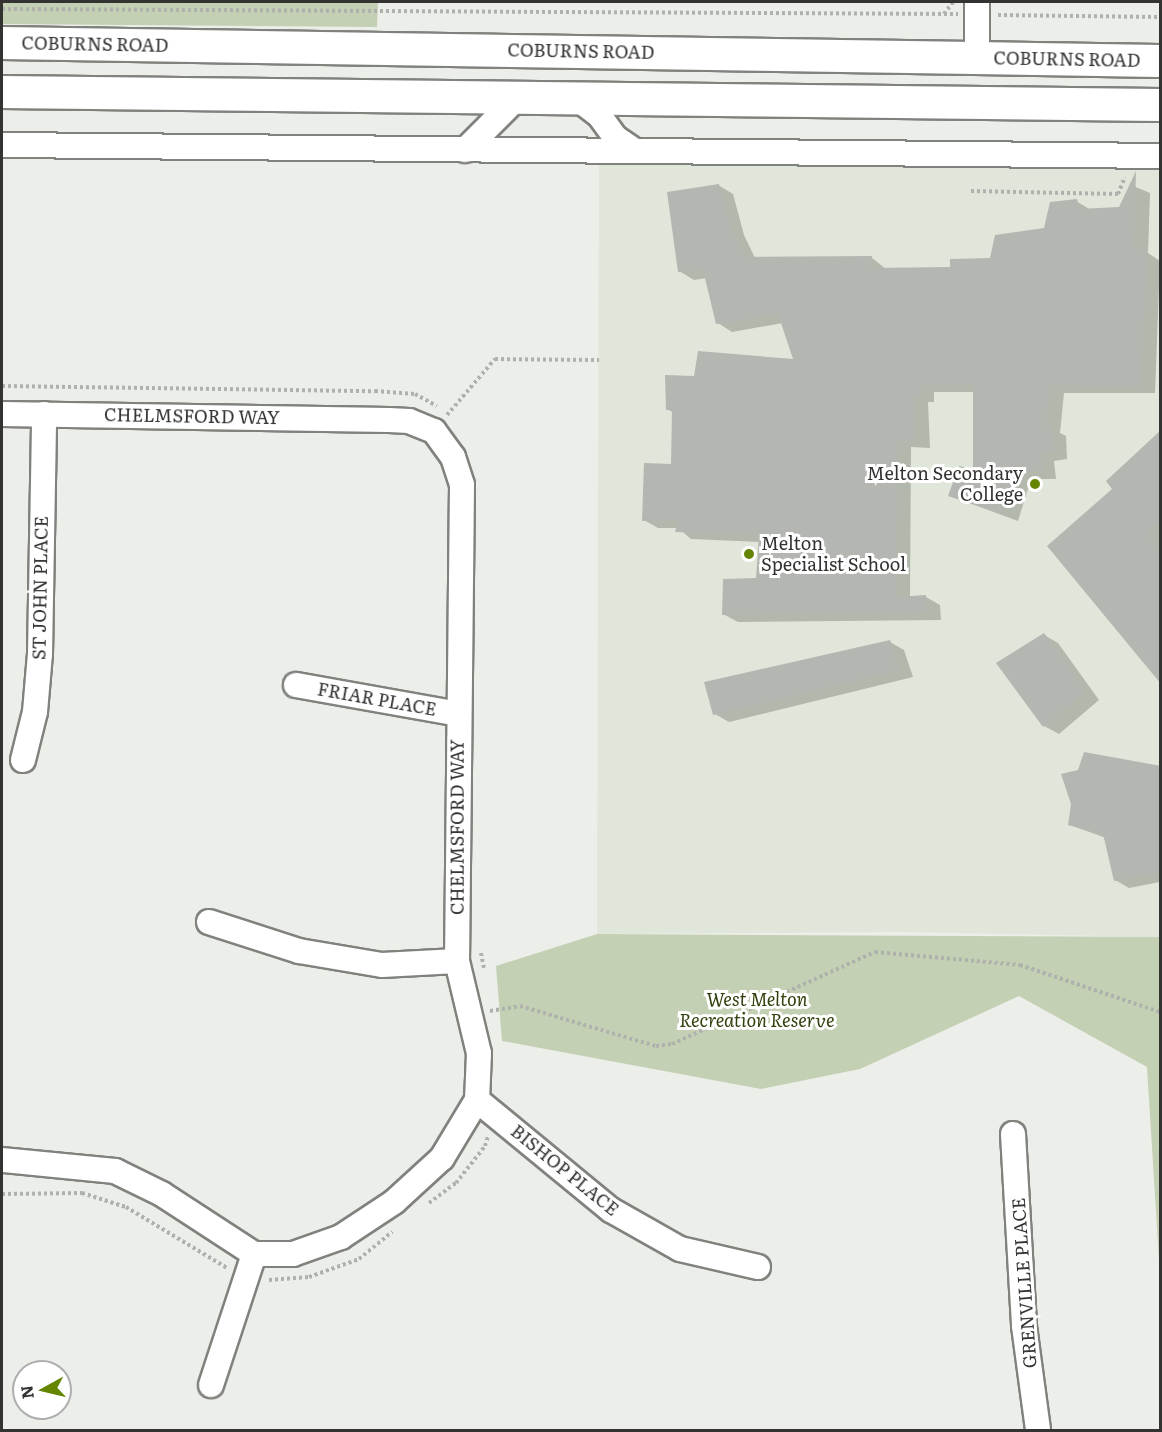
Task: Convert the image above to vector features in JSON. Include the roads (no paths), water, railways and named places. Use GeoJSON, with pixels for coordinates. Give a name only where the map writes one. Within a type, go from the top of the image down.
{"type":"FeatureCollection","features":[{"type":"Feature","properties":{"kind":"street"},"geometry":{"type":"LineString","coordinates":[[975,103],[977,8]]}},
{"type":"Feature","properties":{"kind":"street","name":"COBURNS ROAD"},"geometry":{"type":"LineString","coordinates":[[2,43],[977,57],[1161,62]]}},
{"type":"Feature","properties":{"kind":"street"},"geometry":{"type":"LineString","coordinates":[[311,47],[312,97]]}},
{"type":"Feature","properties":{"kind":"street"},"geometry":{"type":"LineString","coordinates":[[2,92],[1161,105]]}},
{"type":"Feature","properties":{"kind":"street"},"geometry":{"type":"LineString","coordinates":[[465,150],[516,99]]}},
{"type":"Feature","properties":{"kind":"street"},"geometry":{"type":"LineString","coordinates":[[579,100],[599,115],[616,138],[635,151]]}},
{"type":"Feature","properties":{"kind":"street"},"geometry":{"type":"LineString","coordinates":[[2,145],[1161,156]]}},
{"type":"Feature","properties":{"kind":"street","name":"CHELMSFORD WAY"},"geometry":{"type":"LineString","coordinates":[[2,414],[409,421],[434,431],[453,457],[462,485],[457,961],[479,1053],[486,1107],[442,1158],[394,1202],[341,1237],[293,1254],[250,1264]]}},
{"type":"Feature","properties":{"kind":"street","name":"ST JOHN PLACE"},"geometry":{"type":"LineString","coordinates":[[23,760],[34,712],[40,654],[44,414]]}},
{"type":"Feature","properties":{"kind":"street","name":"FRIAR PLACE"},"geometry":{"type":"LineString","coordinates":[[296,685],[458,714]]}},
{"type":"Feature","properties":{"kind":"street"},"geometry":{"type":"LineString","coordinates":[[209,922],[299,951],[370,963],[457,961]]}},
{"type":"Feature","properties":{"kind":"street","name":"BISHOP PLACE"},"geometry":{"type":"LineString","coordinates":[[486,1107],[611,1210],[680,1249],[758,1267]]}},
{"type":"Feature","properties":{"kind":"street","name":"GRENVILLE PLACE"},"geometry":{"type":"LineString","coordinates":[[1013,1134],[1024,1326],[1038,1431]]}},
{"type":"Feature","properties":{"kind":"street"},"geometry":{"type":"LineString","coordinates":[[2,1160],[115,1171],[162,1194],[250,1264],[212,1385]]}},
{"type":"Feature","properties":{"kind":"place","name":"Melton Secondary College"},"geometry":{"type":"Point","coordinates":[1035,484]}},
{"type":"Feature","properties":{"kind":"place","name":"Melton Specialist School"},"geometry":{"type":"Point","coordinates":[749,554]}},
{"type":"Feature","properties":{"kind":"park label","name":"West Melton Recreation Reserve"},"geometry":{"type":"Point","coordinates":[757,1010]}}]}
